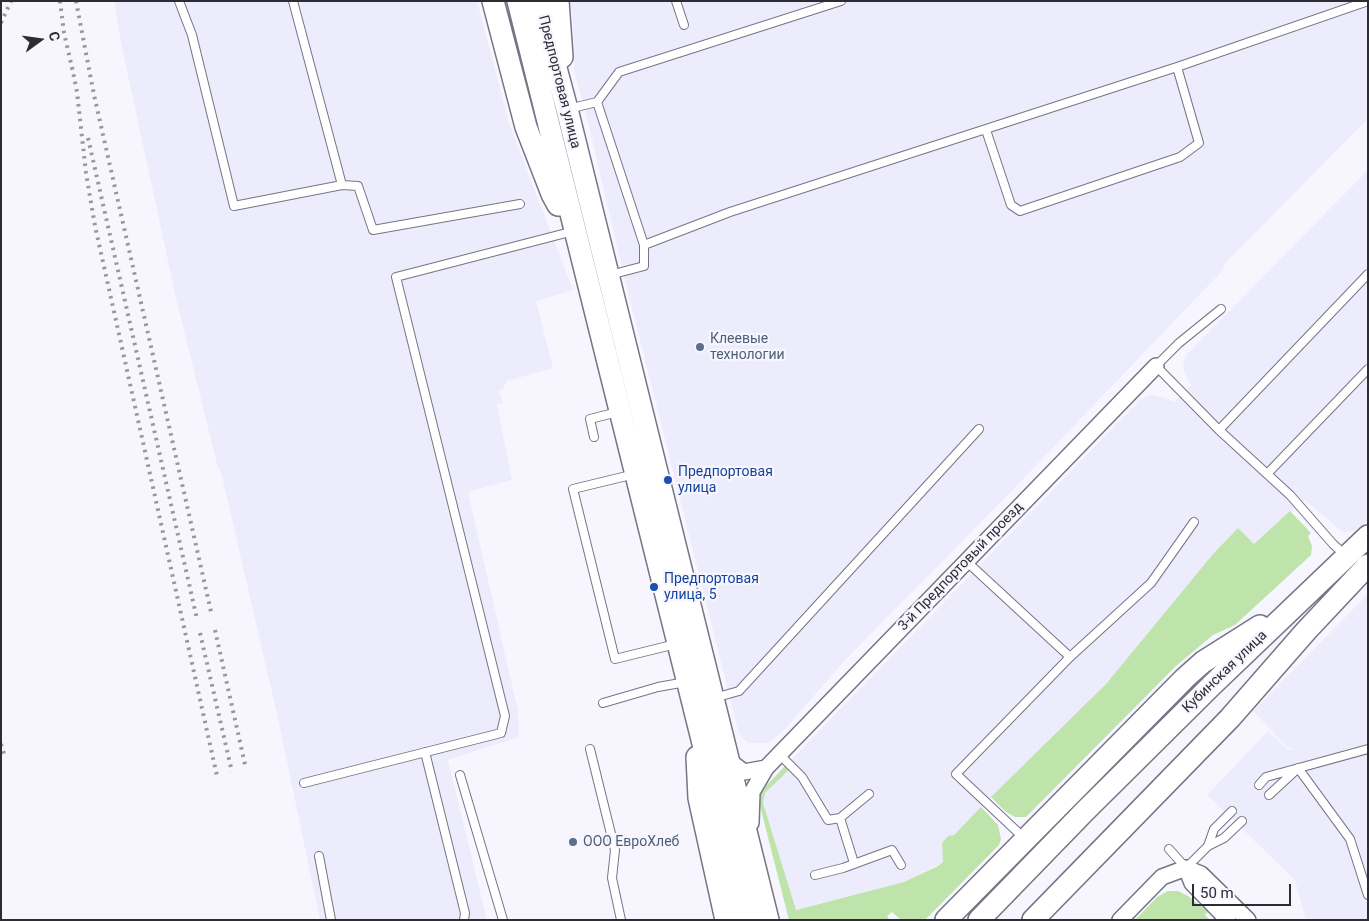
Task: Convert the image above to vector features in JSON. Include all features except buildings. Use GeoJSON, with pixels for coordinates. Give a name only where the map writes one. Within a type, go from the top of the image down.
{"type":"FeatureCollection","features":[{"type":"Feature","properties":{"kind":"main road"},"geometry":{"type":"LineString","coordinates":[[493,1],[526,126],[552,194],[574,231]]}},
{"type":"Feature","properties":{"kind":"main road","name":"Предпортовая улица"},"geometry":{"type":"LineString","coordinates":[[518,1],[699,726],[763,918]]}},
{"type":"Feature","properties":{"kind":"main road","name":"Предпортовая улица"},"geometry":{"type":"LineString","coordinates":[[538,1],[565,101],[728,760],[751,854],[763,918]]}},
{"type":"Feature","properties":{"kind":"main road"},"geometry":{"type":"LineString","coordinates":[[558,1],[565,101]]}},
{"type":"Feature","properties":{"kind":"main road","name":"Кубинская улица"},"geometry":{"type":"LineString","coordinates":[[979,920],[1085,811],[1300,599],[1368,536]]}},
{"type":"Feature","properties":{"kind":"main road"},"geometry":{"type":"LineString","coordinates":[[1033,920],[1230,718],[1306,631],[1368,565]]}},
{"type":"Feature","properties":{"kind":"main road"},"geometry":{"type":"LineString","coordinates":[[955,917],[1025,839],[1111,751],[1203,662],[1300,599]]}},
{"type":"Feature","properties":{"kind":"main road"},"geometry":{"type":"LineString","coordinates":[[699,726],[697,766],[699,798],[725,919]]}},
{"type":"Feature","properties":{"kind":"street","name":"3-й Предпортовый проезд"},"geometry":{"type":"LineString","coordinates":[[751,854],[750,802],[752,792],[766,768],[1156,366]]}},
{"type":"Feature","properties":{"kind":"street"},"geometry":{"type":"LineString","coordinates":[[728,760],[744,772],[766,768]]}},
{"type":"Feature","properties":{"kind":"street"},"geometry":{"type":"LineString","coordinates":[[1120,920],[1162,878],[1186,868],[1201,874],[1248,920]]}},
{"type":"Feature","properties":{"kind":"street"},"geometry":{"type":"LineString","coordinates":[[1186,868],[1192,883],[1228,920]]}},
{"type":"Feature","properties":{"kind":"lane"},"geometry":{"type":"LineString","coordinates":[[179,1],[192,35],[234,206],[342,185],[358,186],[373,230],[520,204]]}},
{"type":"Feature","properties":{"kind":"lane"},"geometry":{"type":"LineString","coordinates":[[293,1],[342,185]]}},
{"type":"Feature","properties":{"kind":"lane"},"geometry":{"type":"LineString","coordinates":[[676,1],[684,25]]}},
{"type":"Feature","properties":{"kind":"lane"},"geometry":{"type":"LineString","coordinates":[[597,102],[619,72],[841,1]]}},
{"type":"Feature","properties":{"kind":"lane"},"geometry":{"type":"LineString","coordinates":[[644,245],[730,212],[1177,67],[1368,1]]}},
{"type":"Feature","properties":{"kind":"lane"},"geometry":{"type":"LineString","coordinates":[[986,130],[1011,205],[1020,211],[1180,157],[1199,143],[1177,67]]}},
{"type":"Feature","properties":{"kind":"lane"},"geometry":{"type":"LineString","coordinates":[[565,101],[597,102]]}},
{"type":"Feature","properties":{"kind":"lane"},"geometry":{"type":"LineString","coordinates":[[597,102],[644,245],[644,266],[607,276]]}},
{"type":"Feature","properties":{"kind":"lane"},"geometry":{"type":"LineString","coordinates":[[304,783],[501,733],[505,716],[396,277],[574,231]]}},
{"type":"Feature","properties":{"kind":"lane"},"geometry":{"type":"LineString","coordinates":[[1219,430],[1368,274]]}},
{"type":"Feature","properties":{"kind":"lane"},"geometry":{"type":"LineString","coordinates":[[1221,309],[1179,342],[1156,366],[1219,430],[1268,473],[1346,556]]}},
{"type":"Feature","properties":{"kind":"lane"},"geometry":{"type":"LineString","coordinates":[[1268,473],[1368,369]]}},
{"type":"Feature","properties":{"kind":"lane"},"geometry":{"type":"LineString","coordinates":[[594,437],[590,419],[620,411]]}},
{"type":"Feature","properties":{"kind":"lane"},"geometry":{"type":"LineString","coordinates":[[712,699],[739,691],[979,429]]}},
{"type":"Feature","properties":{"kind":"lane"},"geometry":{"type":"LineString","coordinates":[[636,474],[573,489],[613,651],[615,659],[678,644]]}},
{"type":"Feature","properties":{"kind":"lane"},"geometry":{"type":"LineString","coordinates":[[1025,839],[956,774],[1070,657],[1151,583],[1194,522]]}},
{"type":"Feature","properties":{"kind":"lane"},"geometry":{"type":"LineString","coordinates":[[966,561],[1070,657]]}},
{"type":"Feature","properties":{"kind":"lane"},"geometry":{"type":"LineString","coordinates":[[602,703],[658,687],[688,682]]}},
{"type":"Feature","properties":{"kind":"lane"},"geometry":{"type":"LineString","coordinates":[[590,749],[615,850],[612,878],[622,920]]}},
{"type":"Feature","properties":{"kind":"lane"},"geometry":{"type":"LineString","coordinates":[[1259,784],[1266,777],[1368,749]]}},
{"type":"Feature","properties":{"kind":"lane"},"geometry":{"type":"LineString","coordinates":[[425,752],[465,913],[464,920]]}},
{"type":"Feature","properties":{"kind":"lane"},"geometry":{"type":"LineString","coordinates":[[780,754],[802,777],[828,820],[840,818],[870,794]]}},
{"type":"Feature","properties":{"kind":"lane"},"geometry":{"type":"LineString","coordinates":[[1269,795],[1298,768]]}},
{"type":"Feature","properties":{"kind":"lane"},"geometry":{"type":"LineString","coordinates":[[1298,768],[1350,839],[1368,895]]}},
{"type":"Feature","properties":{"kind":"lane"},"geometry":{"type":"LineString","coordinates":[[460,775],[503,920]]}},
{"type":"Feature","properties":{"kind":"lane"},"geometry":{"type":"LineString","coordinates":[[1208,846],[1214,829],[1232,811]]}},
{"type":"Feature","properties":{"kind":"lane"},"geometry":{"type":"LineString","coordinates":[[840,818],[854,863]]}},
{"type":"Feature","properties":{"kind":"lane"},"geometry":{"type":"LineString","coordinates":[[1169,848],[1186,868],[1208,846],[1224,838],[1242,821]]}},
{"type":"Feature","properties":{"kind":"lane"},"geometry":{"type":"LineString","coordinates":[[815,875],[843,868],[892,850],[901,866]]}},
{"type":"Feature","properties":{"kind":"lane"},"geometry":{"type":"LineString","coordinates":[[319,856],[331,920]]}},
{"type":"Feature","properties":{"kind":"shaded area"},"geometry":{"type":"Polygon","coordinates":[[[114,1],[477,1],[509,123],[573,290],[536,301],[553,368],[507,381],[503,389],[499,391],[503,403],[497,404],[512,480],[468,492],[518,711],[519,737],[448,760],[487,920],[320,920],[277,714],[221,472],[218,468],[176,298],[121,43],[114,1]]]}},
{"type":"Feature","properties":{"kind":"shaded area"},"geometry":{"type":"Polygon","coordinates":[[[569,1],[1368,1],[1368,119],[1224,264],[1225,268],[1002,501],[845,660],[786,728],[769,743],[748,743],[739,734],[623,272],[584,105],[574,72],[574,41],[569,1]]]}},
{"type":"Feature","properties":{"kind":"shaded area"},"geometry":{"type":"Polygon","coordinates":[[[1368,170],[1368,520],[1354,531],[1343,532],[1305,500],[1254,545],[1238,528],[1213,554],[1106,684],[954,835],[948,836],[942,843],[943,862],[904,882],[795,910],[763,803],[765,793],[796,765],[791,760],[1139,401],[1151,395],[1174,402],[1183,394],[1191,385],[1184,372],[1183,364],[1187,354],[1368,170]]]}},
{"type":"Feature","properties":{"kind":"shaded area"},"geometry":{"type":"Polygon","coordinates":[[[1368,594],[1368,920],[1306,920],[1295,880],[1207,795],[1268,731],[1288,750],[1294,749],[1286,746],[1253,711],[1368,594]]]}},
{"type":"Feature","properties":{"kind":"green space"},"geometry":{"type":"Polygon","coordinates":[[[1290,511],[1311,533],[1308,536],[1312,546],[1311,555],[1235,625],[1213,635],[1176,666],[1026,817],[1015,817],[1006,812],[991,797],[1106,684],[1213,554],[1238,528],[1254,544],[1290,511]]]}},
{"type":"Feature","properties":{"kind":"green space"},"geometry":{"type":"Polygon","coordinates":[[[785,766],[791,768],[765,793],[763,803],[796,910],[904,882],[938,866],[943,862],[942,843],[948,836],[954,835],[981,807],[998,825],[1001,839],[999,845],[925,920],[901,920],[892,912],[887,916],[890,920],[789,920],[759,802],[759,795],[764,788],[785,766]]]}},
{"type":"Feature","properties":{"kind":"green space"},"geometry":{"type":"Polygon","coordinates":[[[1168,891],[1178,891],[1188,896],[1208,912],[1205,915],[1210,920],[1135,920],[1157,897],[1168,891]]]}},
{"type":"Feature","properties":{"kind":"railway"},"geometry":{"type":"LineString","coordinates":[[1,23],[11,1]]}},
{"type":"Feature","properties":{"kind":"railway"},"geometry":{"type":"LineString","coordinates":[[60,1],[64,33],[73,72]]}},
{"type":"Feature","properties":{"kind":"railway"},"geometry":{"type":"LineString","coordinates":[[76,1],[94,95],[212,616]]}},
{"type":"Feature","properties":{"kind":"railway"},"geometry":{"type":"LineString","coordinates":[[72,67],[95,226],[217,776]]}},
{"type":"Feature","properties":{"kind":"railway"},"geometry":{"type":"LineString","coordinates":[[88,138],[197,619]]}},
{"type":"Feature","properties":{"kind":"railway"},"geometry":{"type":"LineString","coordinates":[[215,630],[246,769]]}},
{"type":"Feature","properties":{"kind":"railway"},"geometry":{"type":"LineString","coordinates":[[200,633],[232,772]]}},
{"type":"Feature","properties":{"kind":"railway"},"geometry":{"type":"LineString","coordinates":[[1,744],[4,754]]}},
{"type":"Feature","properties":{"kind":"place","name":"Клеевые технологии"},"geometry":{"type":"Point","coordinates":[700,347]}},
{"type":"Feature","properties":{"kind":"place","name":"Предпортовая улица"},"geometry":{"type":"Point","coordinates":[668,480]}},
{"type":"Feature","properties":{"kind":"place","name":"Предпортовая улица, 5"},"geometry":{"type":"Point","coordinates":[654,587]}},
{"type":"Feature","properties":{"kind":"place","name":"ООО ЕвроХлеб"},"geometry":{"type":"Point","coordinates":[573,842]}}]}
